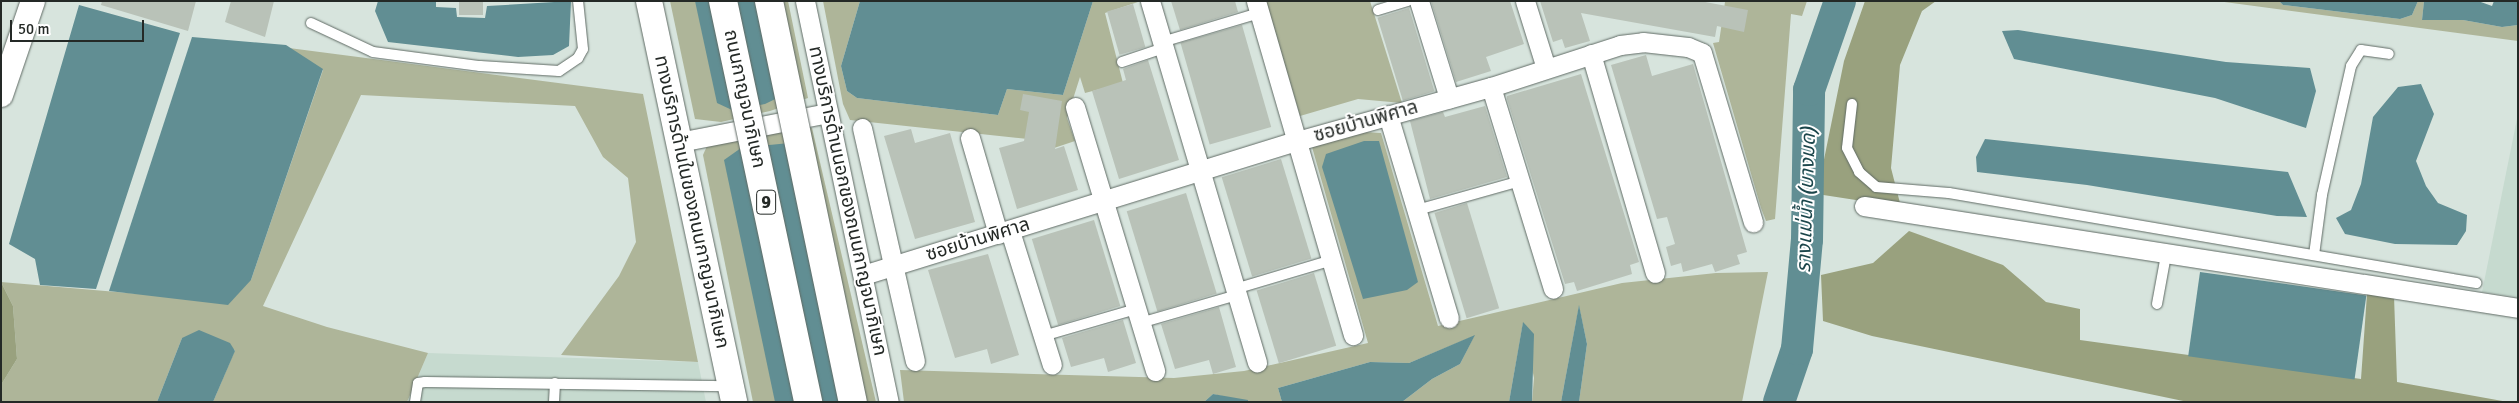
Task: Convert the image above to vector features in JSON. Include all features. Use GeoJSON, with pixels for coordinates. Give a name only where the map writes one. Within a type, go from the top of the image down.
{"type":"FeatureCollection","features":[{"type":"Feature","properties":{"kind":"highway","name":"ถนนกาญจนาภิเษก"},"geometry":{"type":"LineString","coordinates":[[723,1],[808,402]]}},
{"type":"Feature","properties":{"kind":"highway"},"geometry":{"type":"LineString","coordinates":[[769,1],[853,402]]}},
{"type":"Feature","properties":{"kind":"main road","name":"ทางบริการด้านในของถนนกาญจนาภิเษก"},"geometry":{"type":"LineString","coordinates":[[649,1],[732,394]]}},
{"type":"Feature","properties":{"kind":"street"},"geometry":{"type":"LineString","coordinates":[[1,95],[33,1]]}},
{"type":"Feature","properties":{"kind":"street","name":"ทางบริการด้านนอกของถนนกาญจนาภิเษก"},"geometry":{"type":"LineString","coordinates":[[805,1],[889,402]]}},
{"type":"Feature","properties":{"kind":"street"},"geometry":{"type":"LineString","coordinates":[[1150,1],[1257,363]]}},
{"type":"Feature","properties":{"kind":"street"},"geometry":{"type":"LineString","coordinates":[[1419,1],[1449,98]]}},
{"type":"Feature","properties":{"kind":"street"},"geometry":{"type":"LineString","coordinates":[[1525,1],[1546,68]]}},
{"type":"Feature","properties":{"kind":"street"},"geometry":{"type":"LineString","coordinates":[[1258,7],[1353,335]]}},
{"type":"Feature","properties":{"kind":"street","name":"ซอยบ้านพิศาล"},"geometry":{"type":"LineString","coordinates":[[863,275],[1297,141],[1491,86],[1591,54],[1643,42],[1688,47],[1702,53],[1753,222]]}},
{"type":"Feature","properties":{"kind":"street"},"geometry":{"type":"LineString","coordinates":[[1591,54],[1655,273]]}},
{"type":"Feature","properties":{"kind":"street"},"geometry":{"type":"LineString","coordinates":[[1491,86],[1552,289]]}},
{"type":"Feature","properties":{"kind":"street"},"geometry":{"type":"LineString","coordinates":[[1075,107],[1155,371]]}},
{"type":"Feature","properties":{"kind":"street"},"geometry":{"type":"LineString","coordinates":[[679,142],[828,113]]}},
{"type":"Feature","properties":{"kind":"street"},"geometry":{"type":"LineString","coordinates":[[1388,115],[1450,318]]}},
{"type":"Feature","properties":{"kind":"street"},"geometry":{"type":"LineString","coordinates":[[862,128],[915,361]]}},
{"type":"Feature","properties":{"kind":"street"},"geometry":{"type":"LineString","coordinates":[[970,138],[1052,365]]}},
{"type":"Feature","properties":{"kind":"street"},"geometry":{"type":"LineString","coordinates":[[1864,206],[2166,255],[2518,308]]}},
{"type":"Feature","properties":{"kind":"lane"},"geometry":{"type":"LineString","coordinates":[[311,22],[372,52],[480,66],[559,71],[578,58],[583,49],[578,1]]}},
{"type":"Feature","properties":{"kind":"lane"},"geometry":{"type":"LineString","coordinates":[[1378,10],[1408,1]]}},
{"type":"Feature","properties":{"kind":"lane"},"geometry":{"type":"LineString","coordinates":[[1122,62],[1258,7]]}},
{"type":"Feature","properties":{"kind":"lane"},"geometry":{"type":"LineString","coordinates":[[2314,256],[2322,195],[2351,66],[2361,50],[2390,54]]}},
{"type":"Feature","properties":{"kind":"lane"},"geometry":{"type":"LineString","coordinates":[[1852,104],[1847,148],[1859,172],[1876,187],[1949,193],[2476,283]]}},
{"type":"Feature","properties":{"kind":"lane"},"geometry":{"type":"LineString","coordinates":[[1417,210],[1520,181]]}},
{"type":"Feature","properties":{"kind":"lane"},"geometry":{"type":"LineString","coordinates":[[2157,304],[2166,255]]}},
{"type":"Feature","properties":{"kind":"lane"},"geometry":{"type":"LineString","coordinates":[[1043,336],[1138,316],[1236,292],[1332,260]]}},
{"type":"Feature","properties":{"kind":"lane"},"geometry":{"type":"LineString","coordinates":[[414,402],[416,388],[421,382],[555,383],[732,394]]}},
{"type":"Feature","properties":{"kind":"lane"},"geometry":{"type":"LineString","coordinates":[[554,402],[555,383]]}},
{"type":"Feature","properties":{"kind":"shaded area"},"geometry":{"type":"Polygon","coordinates":[[[670,1],[788,1],[808,98],[770,111],[721,122],[695,119],[670,1]]]}},
{"type":"Feature","properties":{"kind":"shaded area"},"geometry":{"type":"Polygon","coordinates":[[[823,1],[860,1],[841,66],[847,91],[857,98],[998,115],[1007,89],[1063,95],[1093,1],[1138,2],[1105,13],[1123,83],[1085,93],[1080,77],[1067,118],[1075,141],[1033,155],[1028,139],[850,120],[843,104],[823,1]]]}},
{"type":"Feature","properties":{"kind":"shaded area"},"geometry":{"type":"Polygon","coordinates":[[[1266,1],[1370,1],[1402,103],[1358,99],[1300,116],[1266,1]]]}},
{"type":"Feature","properties":{"kind":"shaded area"},"geometry":{"type":"Polygon","coordinates":[[[1721,1],[1807,1],[1802,16],[1791,14],[1775,219],[1766,221],[1761,208],[1713,43],[1719,42],[1725,2],[1721,1]]]}},
{"type":"Feature","properties":{"kind":"shaded area"},"geometry":{"type":"Polygon","coordinates":[[[2217,1],[2279,1],[2283,5],[2400,19],[2412,15],[2418,1],[2424,1],[2422,20],[2463,20],[2502,27],[2518,25],[2518,41],[2217,1]]]}},
{"type":"Feature","properties":{"kind":"shaded area"},"geometry":{"type":"Polygon","coordinates":[[[289,48],[643,94],[698,362],[561,355],[619,276],[636,242],[628,178],[603,157],[575,106],[361,95],[263,306],[327,327],[428,353],[407,402],[213,402],[235,350],[182,338],[157,402],[1,402],[1,385],[17,359],[13,306],[1,282],[140,294],[251,280],[323,70],[289,48]]]}},
{"type":"Feature","properties":{"kind":"shaded area"},"geometry":{"type":"Polygon","coordinates":[[[2518,114],[2518,297],[2482,292],[2518,114]]]}},
{"type":"Feature","properties":{"kind":"shaded area"},"geometry":{"type":"Polygon","coordinates":[[[812,128],[876,402],[753,402],[703,155],[707,146],[729,138],[812,128]]]}},
{"type":"Feature","properties":{"kind":"shaded area"},"geometry":{"type":"Polygon","coordinates":[[[1363,132],[1381,133],[1438,326],[1622,283],[1716,273],[1768,272],[1742,402],[1579,402],[1587,344],[1579,306],[1561,402],[1532,402],[1534,378],[1523,323],[1509,402],[1402,402],[1432,379],[1460,364],[1474,336],[1409,363],[1370,362],[1278,388],[1282,402],[1248,402],[1213,394],[1204,402],[904,402],[900,370],[1174,378],[1244,371],[1368,343],[1312,147],[1363,132]]]}},
{"type":"Feature","properties":{"kind":"shaded area"},"geometry":{"type":"Polygon","coordinates":[[[428,353],[698,362],[706,402],[407,402],[428,353]]]}},
{"type":"Feature","properties":{"kind":"green space"},"geometry":{"type":"Polygon","coordinates":[[[1865,1],[1936,1],[1922,11],[1900,65],[1891,168],[1901,207],[1817,194],[1844,61],[1865,1]]]}},
{"type":"Feature","properties":{"kind":"green space"},"geometry":{"type":"Polygon","coordinates":[[[1909,231],[2003,265],[2046,302],[2080,309],[2080,340],[2361,379],[2367,294],[2394,296],[2397,382],[2508,402],[2188,402],[1872,336],[1823,321],[1821,275],[1873,263],[1909,231]]]}},
{"type":"Feature","properties":{"kind":"green space"},"geometry":{"type":"Polygon","coordinates":[[[1,282],[13,306],[17,359],[1,385],[1,282]]]}},
{"type":"Feature","properties":{"kind":"water"},"geometry":{"type":"Polygon","coordinates":[[[378,1],[436,1],[436,7],[456,8],[457,17],[485,18],[487,6],[571,1],[569,46],[553,55],[518,57],[388,42],[375,11],[378,1]]]}},
{"type":"Feature","properties":{"kind":"water"},"geometry":{"type":"Polygon","coordinates":[[[695,1],[779,1],[798,88],[765,104],[732,110],[717,103],[695,1]]]}},
{"type":"Feature","properties":{"kind":"water"},"geometry":{"type":"Polygon","coordinates":[[[860,1],[1093,1],[1063,95],[1007,89],[998,115],[857,98],[847,91],[841,66],[860,1]]]}},
{"type":"Feature","properties":{"kind":"water"},"geometry":{"type":"Polygon","coordinates":[[[2279,1],[2418,1],[2412,15],[2400,19],[2283,5],[2279,1]]]}},
{"type":"Feature","properties":{"kind":"water"},"geometry":{"type":"Polygon","coordinates":[[[2424,1],[2478,1],[2492,6],[2494,1],[2518,1],[2518,25],[2502,27],[2463,20],[2422,20],[2424,1]]]}},
{"type":"Feature","properties":{"kind":"water"},"geometry":{"type":"Polygon","coordinates":[[[79,5],[180,33],[96,289],[40,285],[35,259],[9,244],[79,5]]]}},
{"type":"Feature","properties":{"kind":"water"},"geometry":{"type":"Polygon","coordinates":[[[2018,30],[2226,62],[2310,68],[2316,91],[2306,128],[2215,98],[2014,59],[2002,31],[2018,30]]]}},
{"type":"Feature","properties":{"kind":"water"},"geometry":{"type":"Polygon","coordinates":[[[192,37],[286,45],[323,69],[251,280],[228,305],[109,291],[192,37]]]}},
{"type":"Feature","properties":{"kind":"water"},"geometry":{"type":"Polygon","coordinates":[[[2421,84],[2434,114],[2416,161],[2426,186],[2438,203],[2467,215],[2466,231],[2457,245],[2395,244],[2345,234],[2336,218],[2351,210],[2361,184],[2373,117],[2398,87],[2421,84]]]}},
{"type":"Feature","properties":{"kind":"water"},"geometry":{"type":"Polygon","coordinates":[[[1985,139],[2288,172],[2307,217],[2277,216],[2087,185],[1977,172],[1976,157],[1985,139]]]}},
{"type":"Feature","properties":{"kind":"water"},"geometry":{"type":"Polygon","coordinates":[[[809,141],[865,402],[775,402],[724,160],[741,148],[809,141]]]}},
{"type":"Feature","properties":{"kind":"water"},"geometry":{"type":"Polygon","coordinates":[[[1364,141],[1379,141],[1418,282],[1407,290],[1363,299],[1322,167],[1326,154],[1364,141]]]}},
{"type":"Feature","properties":{"kind":"water"},"geometry":{"type":"Polygon","coordinates":[[[2200,272],[2366,295],[2355,380],[2188,356],[2200,272]]]}},
{"type":"Feature","properties":{"kind":"water"},"geometry":{"type":"Polygon","coordinates":[[[1579,305],[1587,344],[1579,402],[1561,402],[1579,305]]]}},
{"type":"Feature","properties":{"kind":"water"},"geometry":{"type":"Polygon","coordinates":[[[1523,322],[1534,334],[1532,402],[1509,402],[1523,322]]]}},
{"type":"Feature","properties":{"kind":"water"},"geometry":{"type":"Polygon","coordinates":[[[199,330],[230,343],[235,351],[213,402],[157,402],[182,338],[199,330]]]}},
{"type":"Feature","properties":{"kind":"water"},"geometry":{"type":"Polygon","coordinates":[[[1475,335],[1460,364],[1432,379],[1402,402],[1282,402],[1278,388],[1370,362],[1409,363],[1475,335]]]}},
{"type":"Feature","properties":{"kind":"water"},"geometry":{"type":"Polygon","coordinates":[[[1213,394],[1248,400],[1248,402],[1204,402],[1213,394]]]}},
{"type":"Feature","properties":{"kind":"building"},"geometry":{"type":"Polygon","coordinates":[[[102,1],[196,1],[188,31],[101,5],[102,1]]]}},
{"type":"Feature","properties":{"kind":"building"},"geometry":{"type":"Polygon","coordinates":[[[231,1],[274,1],[265,37],[225,22],[231,1]]]}},
{"type":"Feature","properties":{"kind":"building"},"geometry":{"type":"Polygon","coordinates":[[[459,1],[483,1],[483,15],[459,15],[459,1]]]}},
{"type":"Feature","properties":{"kind":"building"},"geometry":{"type":"Polygon","coordinates":[[[1171,1],[1235,1],[1238,12],[1180,30],[1171,1]]]}},
{"type":"Feature","properties":{"kind":"building"},"geometry":{"type":"Polygon","coordinates":[[[1431,1],[1510,1],[1524,44],[1486,57],[1491,71],[1456,82],[1431,1]]]}},
{"type":"Feature","properties":{"kind":"building"},"geometry":{"type":"Polygon","coordinates":[[[1540,1],[1700,1],[1748,10],[1744,32],[1717,26],[1715,37],[1581,13],[1590,41],[1565,48],[1562,39],[1553,42],[1540,1]]]}},
{"type":"Feature","properties":{"kind":"building"},"geometry":{"type":"Polygon","coordinates":[[[1133,4],[1145,47],[1119,55],[1107,11],[1133,4]]]}},
{"type":"Feature","properties":{"kind":"building"},"geometry":{"type":"Polygon","coordinates":[[[1409,8],[1434,91],[1403,101],[1377,18],[1409,8]]]}},
{"type":"Feature","properties":{"kind":"building"},"geometry":{"type":"Polygon","coordinates":[[[1242,25],[1271,127],[1210,145],[1180,43],[1242,25]]]}},
{"type":"Feature","properties":{"kind":"building"},"geometry":{"type":"Polygon","coordinates":[[[1646,55],[1652,76],[1693,64],[1747,252],[1737,255],[1740,264],[1715,272],[1712,264],[1683,272],[1681,263],[1671,266],[1666,247],[1675,244],[1667,217],[1657,219],[1611,65],[1646,55]]]}},
{"type":"Feature","properties":{"kind":"building"},"geometry":{"type":"Polygon","coordinates":[[[1148,60],[1179,160],[1119,179],[1092,91],[1126,80],[1123,69],[1148,60]]]}},
{"type":"Feature","properties":{"kind":"building"},"geometry":{"type":"Polygon","coordinates":[[[1581,74],[1639,262],[1630,265],[1632,274],[1577,291],[1574,282],[1565,284],[1507,96],[1581,74]]]}},
{"type":"Feature","properties":{"kind":"building"},"geometry":{"type":"Polygon","coordinates":[[[1023,94],[1062,101],[1055,149],[1064,146],[1078,190],[1017,209],[999,148],[1024,141],[1029,112],[1020,110],[1023,94]]]}},
{"type":"Feature","properties":{"kind":"building"},"geometry":{"type":"Polygon","coordinates":[[[1485,106],[1507,177],[1430,199],[1410,121],[1443,112],[1445,117],[1485,106]]]}},
{"type":"Feature","properties":{"kind":"building"},"geometry":{"type":"Polygon","coordinates":[[[911,129],[915,143],[950,133],[975,222],[915,239],[884,136],[911,129]]]}},
{"type":"Feature","properties":{"kind":"building"},"geometry":{"type":"Polygon","coordinates":[[[1281,159],[1311,258],[1252,277],[1222,177],[1281,159]]]}},
{"type":"Feature","properties":{"kind":"building"},"geometry":{"type":"Polygon","coordinates":[[[1186,193],[1217,293],[1157,312],[1127,211],[1186,193]]]}},
{"type":"Feature","properties":{"kind":"building"},"geometry":{"type":"Polygon","coordinates":[[[1467,203],[1499,308],[1467,318],[1434,213],[1467,203]]]}},
{"type":"Feature","properties":{"kind":"building"},"geometry":{"type":"Polygon","coordinates":[[[1094,220],[1120,306],[1058,325],[1032,239],[1094,220]]]}},
{"type":"Feature","properties":{"kind":"building"},"geometry":{"type":"Polygon","coordinates":[[[988,254],[1019,355],[991,364],[987,349],[955,358],[928,270],[988,254]]]}},
{"type":"Feature","properties":{"kind":"building"},"geometry":{"type":"Polygon","coordinates":[[[1314,273],[1336,346],[1279,363],[1257,291],[1314,273]]]}},
{"type":"Feature","properties":{"kind":"building"},"geometry":{"type":"Polygon","coordinates":[[[1219,307],[1236,367],[1213,374],[1209,360],[1175,369],[1161,324],[1219,307]]]}},
{"type":"Feature","properties":{"kind":"building"},"geometry":{"type":"Polygon","coordinates":[[[1123,320],[1136,363],[1108,372],[1104,358],[1071,367],[1062,338],[1123,320]]]}},
{"type":"Feature","properties":{"kind":"waterway","name":"รางแม่น้ำ (บางมด)"},"geometry":{"type":"LineString","coordinates":[[1779,402],[1797,349],[1807,240],[1809,90],[1840,1]]}}]}
